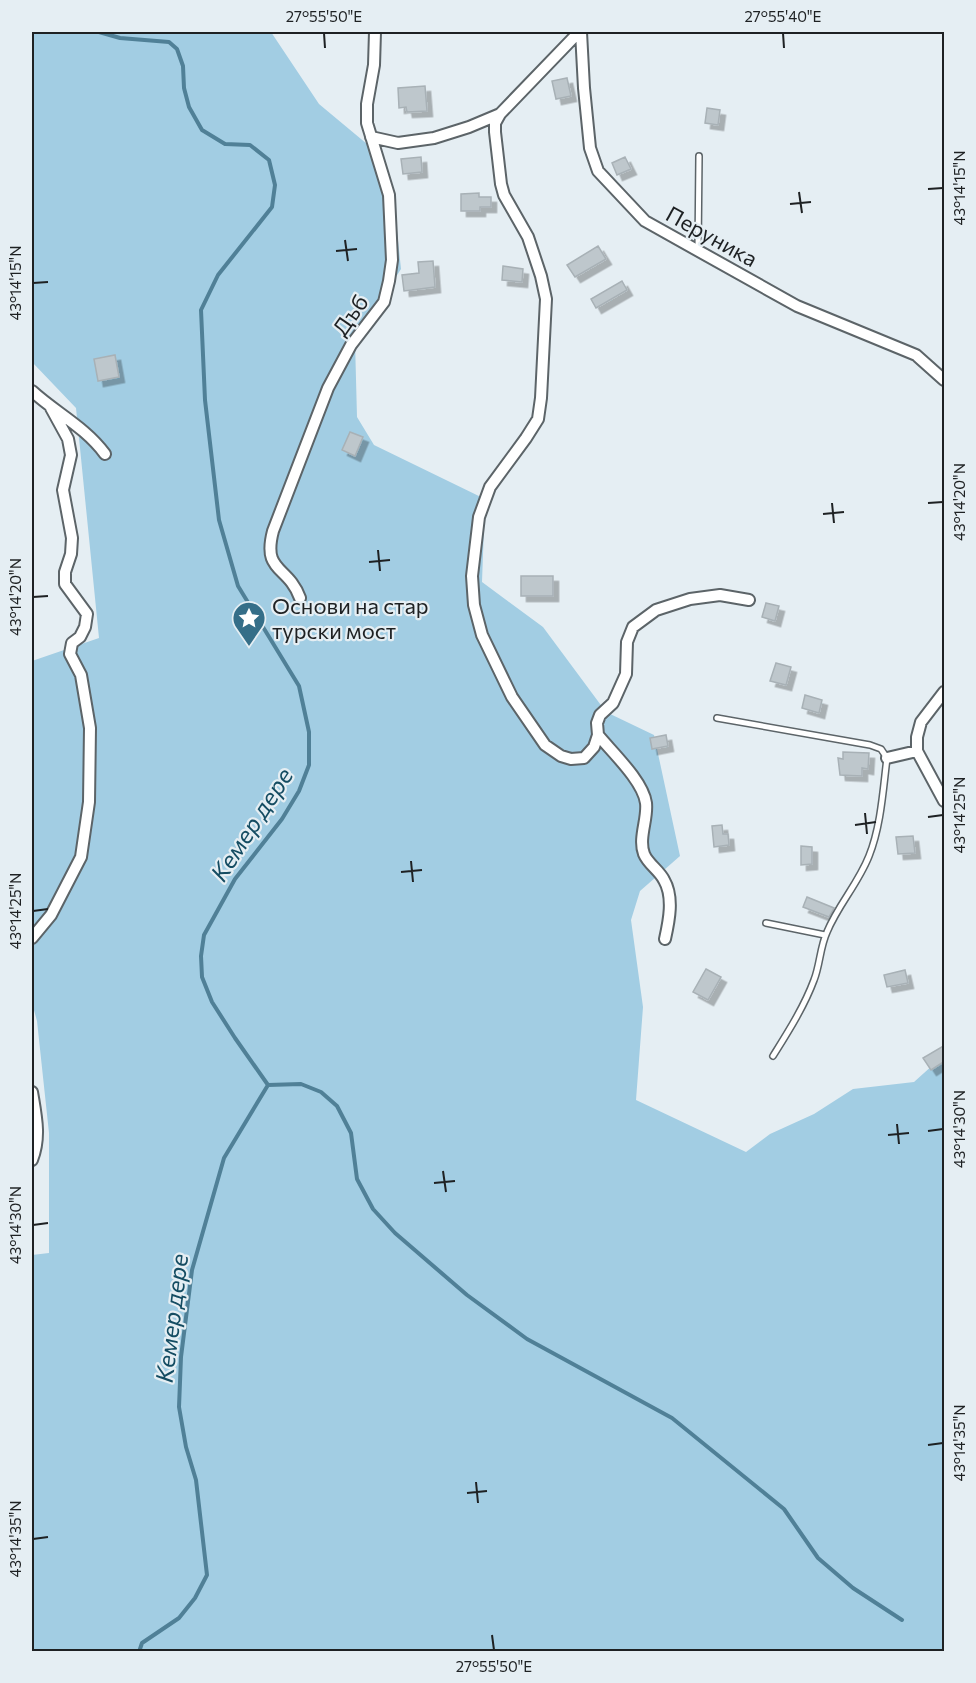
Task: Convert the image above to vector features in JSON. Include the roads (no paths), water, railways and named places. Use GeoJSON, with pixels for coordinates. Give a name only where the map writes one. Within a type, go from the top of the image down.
{"type":"FeatureCollection","features":[{"type":"Feature","properties":{"kind":"street","name":"Дъб"},"geometry":{"type":"LineString","coordinates":[[300,598],[296,587],[270,558],[269,545],[328,388],[351,345],[384,302],[392,261],[389,195],[368,123],[367,104],[374,65],[375,32]]}},
{"type":"Feature","properties":{"kind":"street"},"geometry":{"type":"LineString","coordinates":[[580,32],[500,114],[495,123],[504,195],[528,237],[542,276],[546,299],[542,387],[538,419],[490,487],[479,517],[472,576],[474,605],[482,635],[512,697],[544,745],[561,756],[571,759],[584,758],[594,747],[600,715],[613,703],[626,674],[627,642],[633,627],[656,610],[690,599],[720,595],[749,600]]}},
{"type":"Feature","properties":{"kind":"street","name":"Перуника"},"geometry":{"type":"LineString","coordinates":[[580,32],[590,148],[598,171],[645,221],[797,306],[916,355],[945,380]]}},
{"type":"Feature","properties":{"kind":"street"},"geometry":{"type":"LineString","coordinates":[[371,137],[398,143],[434,138],[500,114]]}},
{"type":"Feature","properties":{"kind":"street"},"geometry":{"type":"LineString","coordinates":[[32,391],[51,408],[86,432],[105,454]]}},
{"type":"Feature","properties":{"kind":"street"},"geometry":{"type":"LineString","coordinates":[[32,938],[51,915],[81,857],[89,802],[90,728],[81,675],[70,654],[72,643],[80,637],[85,627],[87,614],[65,584],[65,572],[71,554],[72,538],[63,490],[71,455],[68,439],[51,408]]}},
{"type":"Feature","properties":{"kind":"street"},"geometry":{"type":"LineString","coordinates":[[945,692],[921,722],[917,737],[917,751],[945,801]]}},
{"type":"Feature","properties":{"kind":"street"},"geometry":{"type":"LineString","coordinates":[[598,735],[640,786],[646,801],[646,824],[642,838],[644,854],[664,880],[669,896],[669,921],[665,939]]}},
{"type":"Feature","properties":{"kind":"street"},"geometry":{"type":"LineString","coordinates":[[887,758],[917,751]]}},
{"type":"Feature","properties":{"kind":"street"},"geometry":{"type":"LineString","coordinates":[[32,1092],[38,1124],[37,1148],[32,1160]]}},
{"type":"Feature","properties":{"kind":"lane"},"geometry":{"type":"LineString","coordinates":[[698,251],[699,156]]}},
{"type":"Feature","properties":{"kind":"lane"},"geometry":{"type":"LineString","coordinates":[[717,718],[870,745],[882,749],[887,758],[877,828],[870,855],[857,882],[833,917],[825,935],[815,979],[804,1004],[773,1056]]}},
{"type":"Feature","properties":{"kind":"lane"},"geometry":{"type":"LineString","coordinates":[[766,923],[825,935]]}},
{"type":"Feature","properties":{"kind":"waterway","name":"Кемер дере"},"geometry":{"type":"LineString","coordinates":[[99,32],[120,38],[169,42],[177,49],[183,66],[184,88],[189,107],[202,130],[225,144],[250,145],[269,160],[275,185],[272,207],[218,275],[201,310],[205,400],[219,520],[238,586],[299,686],[309,732],[309,765],[299,791],[282,819],[235,879],[204,935],[201,956],[202,977],[212,1002],[268,1085],[224,1158],[192,1270],[181,1357],[179,1407],[186,1447],[196,1480],[207,1575],[195,1598],[179,1618],[142,1643],[139,1652]]}},
{"type":"Feature","properties":{"kind":"waterway"},"geometry":{"type":"LineString","coordinates":[[268,1085],[301,1084],[321,1092],[337,1106],[351,1133],[357,1179],[373,1209],[395,1233],[467,1295],[527,1339],[672,1418],[784,1509],[818,1558],[853,1588],[902,1620]]}},
{"type":"Feature","properties":{"kind":"place","name":"Основи на стар турски мост"},"geometry":{"type":"Point","coordinates":[249,647]}}]}
